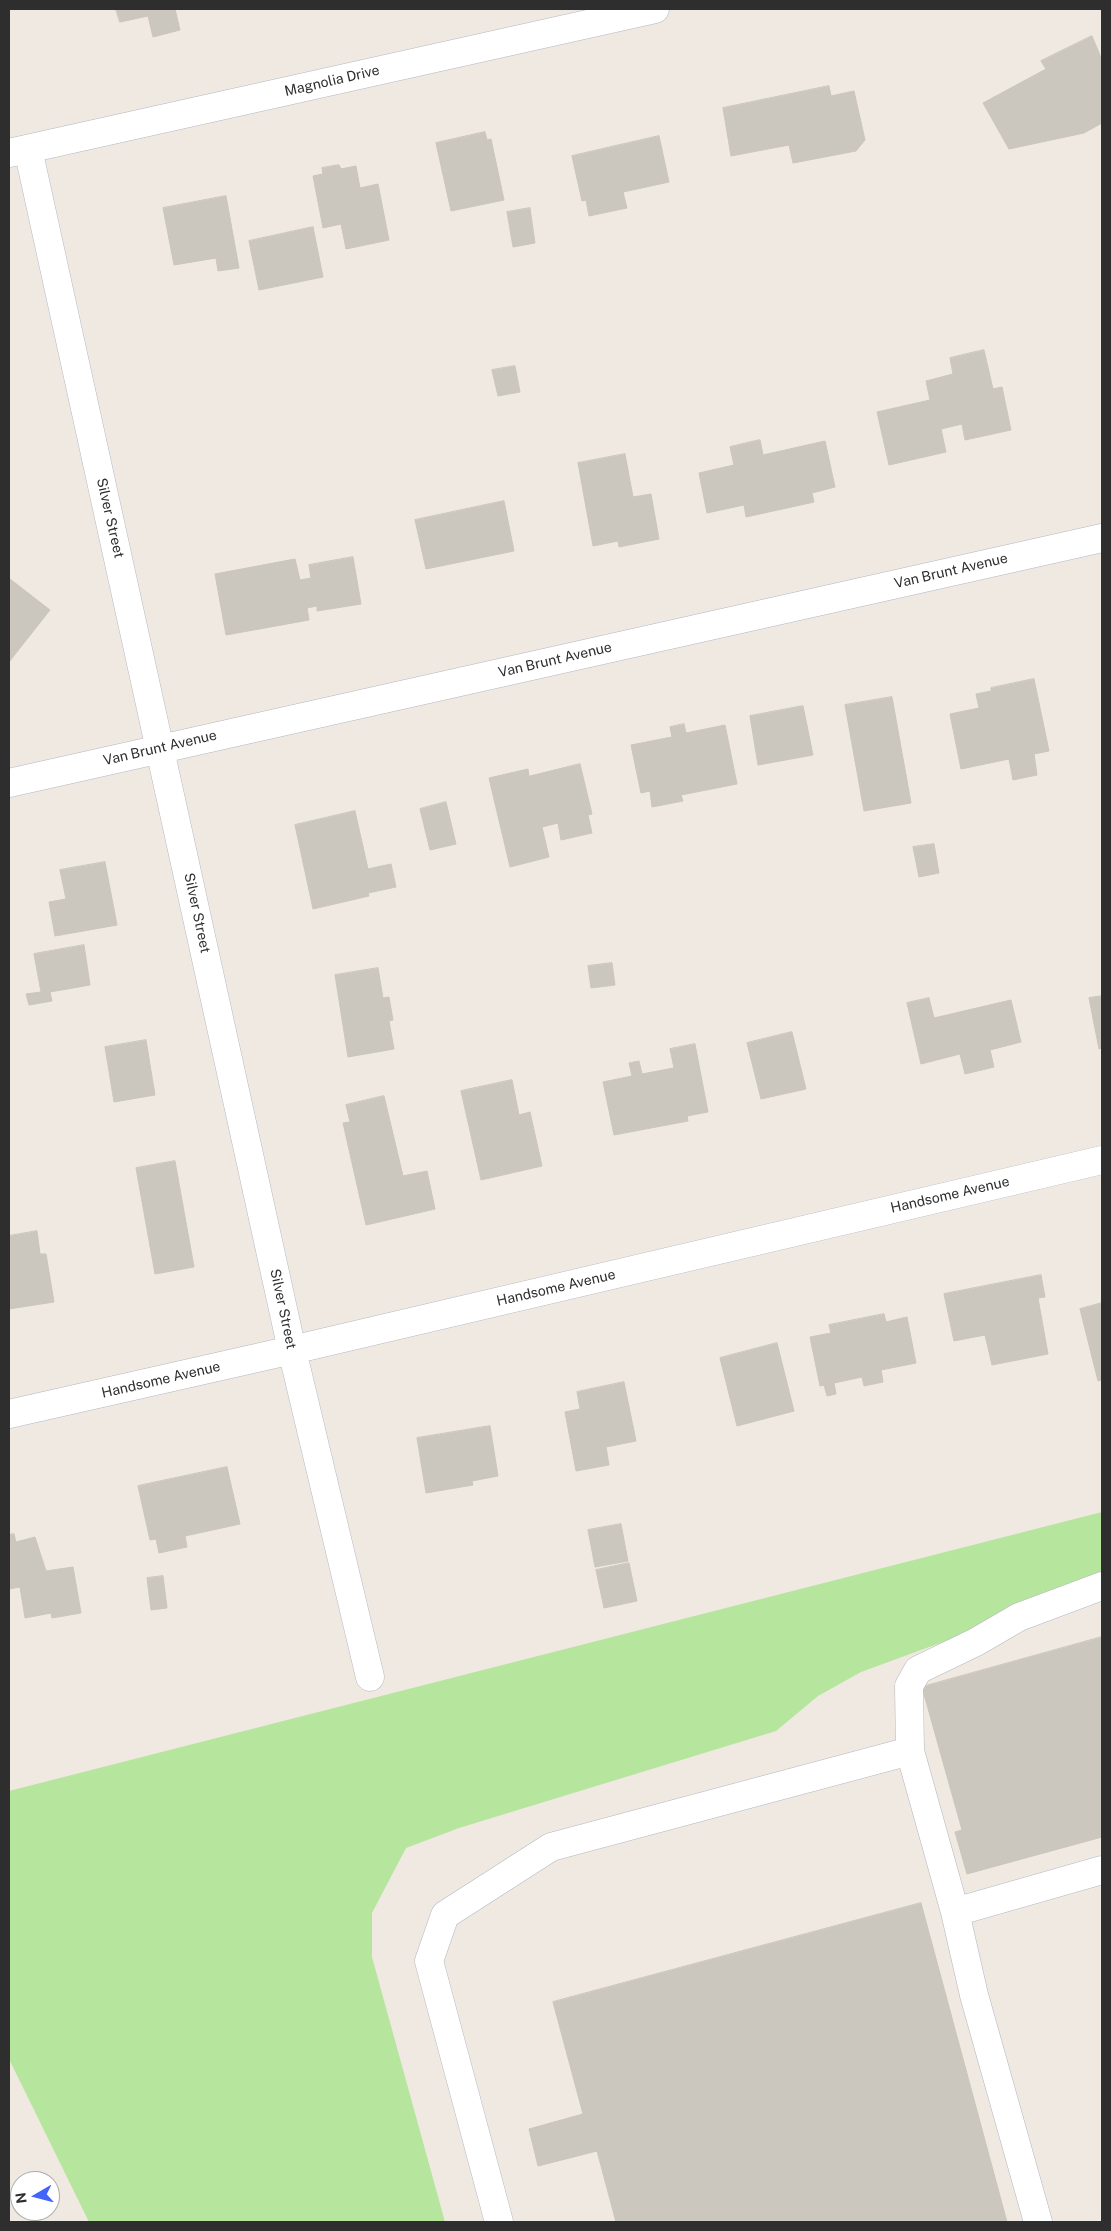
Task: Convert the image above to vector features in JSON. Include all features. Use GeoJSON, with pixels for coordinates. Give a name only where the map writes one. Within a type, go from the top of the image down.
{"type":"FeatureCollection","features":[{"type":"Feature","properties":{"kind":"street","name":"Magnolia Drive"},"geometry":{"type":"LineString","coordinates":[[18,151],[655,9]]}},
{"type":"Feature","properties":{"kind":"street","name":"Silver Street"},"geometry":{"type":"LineString","coordinates":[[18,151],[161,748],[292,1350],[370,1677]]}},
{"type":"Feature","properties":{"kind":"street","name":"Van Brunt Avenue"},"geometry":{"type":"LineString","coordinates":[[9,782],[1102,538]]}},
{"type":"Feature","properties":{"kind":"street","name":"Handsome Avenue"},"geometry":{"type":"LineString","coordinates":[[9,1414],[292,1350],[1102,1160]]}},
{"type":"Feature","properties":{"kind":"street"},"geometry":{"type":"LineString","coordinates":[[1038,2222],[974,1995],[955,1912],[910,1751],[909,1686],[918,1670],[976,1642],[1019,1617],[1102,1586]]}},
{"type":"Feature","properties":{"kind":"street"},"geometry":{"type":"LineString","coordinates":[[498,2222],[429,1961],[445,1915],[551,1847],[910,1751]]}},
{"type":"Feature","properties":{"kind":"street"},"geometry":{"type":"LineString","coordinates":[[955,1912],[1102,1870]]}},
{"type":"Feature","properties":{"kind":"green space"},"geometry":{"type":"Polygon","coordinates":[[[1102,1512],[1102,1579],[1000,1621],[861,1672],[818,1696],[776,1731],[459,1828],[406,1848],[372,1913],[372,1957],[445,2222],[89,2222],[9,2059],[9,1791],[1102,1512]]]}},
{"type":"Feature","properties":{"kind":"building"},"geometry":{"type":"Polygon","coordinates":[[[116,9],[175,9],[180,30],[153,37],[148,16],[120,22],[116,9]]]}},
{"type":"Feature","properties":{"kind":"building"},"geometry":{"type":"Polygon","coordinates":[[[1092,36],[1102,60],[1102,123],[1084,133],[1009,149],[983,103],[1046,69],[1041,61],[1092,36]]]}},
{"type":"Feature","properties":{"kind":"building"},"geometry":{"type":"Polygon","coordinates":[[[829,86],[831,96],[854,91],[865,140],[856,151],[793,163],[789,145],[731,156],[723,108],[829,86]]]}},
{"type":"Feature","properties":{"kind":"building"},"geometry":{"type":"Polygon","coordinates":[[[485,132],[487,140],[491,139],[504,200],[451,211],[436,143],[485,132]]]}},
{"type":"Feature","properties":{"kind":"building"},"geometry":{"type":"Polygon","coordinates":[[[659,136],[669,182],[623,192],[627,208],[589,216],[586,200],[582,201],[572,156],[659,136]]]}},
{"type":"Feature","properties":{"kind":"building"},"geometry":{"type":"Polygon","coordinates":[[[339,165],[341,169],[356,166],[360,188],[378,184],[389,240],[346,249],[341,224],[323,228],[313,176],[323,174],[322,168],[339,165]]]}},
{"type":"Feature","properties":{"kind":"building"},"geometry":{"type":"Polygon","coordinates":[[[226,196],[239,268],[218,271],[216,258],[174,265],[163,208],[226,196]]]}},
{"type":"Feature","properties":{"kind":"building"},"geometry":{"type":"Polygon","coordinates":[[[530,208],[535,243],[513,247],[507,212],[530,208]]]}},
{"type":"Feature","properties":{"kind":"building"},"geometry":{"type":"Polygon","coordinates":[[[313,227],[323,277],[259,290],[249,241],[313,227]]]}},
{"type":"Feature","properties":{"kind":"building"},"geometry":{"type":"Polygon","coordinates":[[[984,350],[993,389],[1002,387],[1011,430],[965,440],[962,424],[941,429],[946,452],[889,465],[877,412],[930,400],[926,381],[953,374],[950,358],[984,350]]]}},
{"type":"Feature","properties":{"kind":"building"},"geometry":{"type":"Polygon","coordinates":[[[515,366],[520,392],[498,396],[492,370],[515,366]]]}},
{"type":"Feature","properties":{"kind":"building"},"geometry":{"type":"Polygon","coordinates":[[[760,440],[763,455],[825,441],[835,487],[812,493],[814,502],[746,517],[744,505],[707,513],[699,473],[734,465],[730,447],[760,440]]]}},
{"type":"Feature","properties":{"kind":"building"},"geometry":{"type":"Polygon","coordinates":[[[625,454],[633,497],[651,494],[659,539],[619,547],[618,541],[593,546],[578,463],[625,454]]]}},
{"type":"Feature","properties":{"kind":"building"},"geometry":{"type":"Polygon","coordinates":[[[504,501],[514,551],[426,569],[415,520],[504,501]]]}},
{"type":"Feature","properties":{"kind":"building"},"geometry":{"type":"Polygon","coordinates":[[[353,557],[361,604],[317,611],[317,606],[307,608],[309,620],[226,635],[215,574],[295,559],[300,580],[311,578],[309,565],[353,557]]]}},
{"type":"Feature","properties":{"kind":"building"},"geometry":{"type":"Polygon","coordinates":[[[9,580],[50,610],[9,662],[9,580]]]}},
{"type":"Feature","properties":{"kind":"building"},"geometry":{"type":"Polygon","coordinates":[[[1034,679],[1049,751],[1034,754],[1037,775],[1013,780],[1009,759],[961,769],[950,714],[979,708],[976,694],[991,691],[991,688],[1034,679]]]}},
{"type":"Feature","properties":{"kind":"building"},"geometry":{"type":"Polygon","coordinates":[[[892,697],[911,803],[864,811],[845,705],[892,697]]]}},
{"type":"Feature","properties":{"kind":"building"},"geometry":{"type":"Polygon","coordinates":[[[803,706],[813,755],[758,765],[750,716],[803,706]]]}},
{"type":"Feature","properties":{"kind":"building"},"geometry":{"type":"Polygon","coordinates":[[[684,724],[686,733],[725,725],[737,784],[681,795],[683,801],[652,807],[650,791],[641,793],[631,745],[672,737],[670,727],[684,724]]]}},
{"type":"Feature","properties":{"kind":"building"},"geometry":{"type":"Polygon","coordinates":[[[580,764],[592,814],[588,815],[592,833],[561,840],[558,823],[542,827],[549,857],[510,867],[489,778],[528,769],[529,776],[580,764]]]}},
{"type":"Feature","properties":{"kind":"building"},"geometry":{"type":"Polygon","coordinates":[[[446,802],[456,844],[430,850],[420,809],[446,802]]]}},
{"type":"Feature","properties":{"kind":"building"},"geometry":{"type":"Polygon","coordinates":[[[355,811],[368,869],[391,864],[396,887],[368,893],[369,896],[313,909],[295,825],[355,811]]]}},
{"type":"Feature","properties":{"kind":"building"},"geometry":{"type":"Polygon","coordinates":[[[934,844],[939,873],[919,877],[913,847],[934,844]]]}},
{"type":"Feature","properties":{"kind":"building"},"geometry":{"type":"Polygon","coordinates":[[[105,862],[117,925],[55,936],[49,902],[66,899],[60,870],[105,862]]]}},
{"type":"Feature","properties":{"kind":"building"},"geometry":{"type":"Polygon","coordinates":[[[84,945],[90,985],[50,992],[52,1001],[29,1005],[26,994],[41,992],[34,954],[84,945]]]}},
{"type":"Feature","properties":{"kind":"building"},"geometry":{"type":"Polygon","coordinates":[[[612,963],[615,985],[591,988],[588,966],[612,963]]]}},
{"type":"Feature","properties":{"kind":"building"},"geometry":{"type":"Polygon","coordinates":[[[378,968],[383,998],[389,997],[393,1020],[389,1021],[394,1049],[348,1057],[335,975],[378,968]]]}},
{"type":"Feature","properties":{"kind":"building"},"geometry":{"type":"Polygon","coordinates":[[[1102,996],[1102,1048],[1099,1049],[1089,998],[1102,996]]]}},
{"type":"Feature","properties":{"kind":"building"},"geometry":{"type":"Polygon","coordinates":[[[929,998],[934,1018],[1011,1000],[1021,1042],[990,1050],[994,1067],[965,1074],[960,1054],[921,1064],[907,1003],[929,998]]]}},
{"type":"Feature","properties":{"kind":"building"},"geometry":{"type":"Polygon","coordinates":[[[792,1032],[806,1089],[761,1099],[747,1043],[792,1032]]]}},
{"type":"Feature","properties":{"kind":"building"},"geometry":{"type":"Polygon","coordinates":[[[146,1040],[155,1095],[114,1102],[105,1047],[146,1040]]]}},
{"type":"Feature","properties":{"kind":"building"},"geometry":{"type":"Polygon","coordinates":[[[695,1044],[708,1112],[687,1116],[688,1121],[614,1135],[603,1082],[632,1076],[629,1063],[639,1061],[642,1074],[674,1068],[670,1049],[695,1044]]]}},
{"type":"Feature","properties":{"kind":"building"},"geometry":{"type":"Polygon","coordinates":[[[512,1080],[519,1115],[530,1112],[542,1166],[481,1180],[461,1091],[512,1080]]]}},
{"type":"Feature","properties":{"kind":"building"},"geometry":{"type":"Polygon","coordinates":[[[384,1096],[403,1176],[427,1171],[435,1209],[366,1225],[343,1123],[350,1122],[346,1105],[384,1096]]]}},
{"type":"Feature","properties":{"kind":"building"},"geometry":{"type":"Polygon","coordinates":[[[175,1161],[194,1267],[155,1274],[136,1168],[175,1161]]]}},
{"type":"Feature","properties":{"kind":"building"},"geometry":{"type":"Polygon","coordinates":[[[37,1231],[40,1254],[46,1254],[54,1302],[9,1309],[9,1236],[37,1231]]]}},
{"type":"Feature","properties":{"kind":"building"},"geometry":{"type":"Polygon","coordinates":[[[1041,1275],[1045,1297],[1038,1298],[1048,1354],[992,1365],[985,1335],[954,1341],[944,1294],[1041,1275]]]}},
{"type":"Feature","properties":{"kind":"building"},"geometry":{"type":"Polygon","coordinates":[[[1102,1303],[1102,1380],[1098,1381],[1080,1309],[1102,1303]]]}},
{"type":"Feature","properties":{"kind":"building"},"geometry":{"type":"Polygon","coordinates":[[[884,1314],[886,1322],[907,1317],[916,1363],[881,1370],[883,1382],[864,1386],[862,1377],[834,1383],[836,1394],[827,1396],[824,1385],[820,1386],[810,1337],[831,1333],[829,1325],[884,1314]]]}},
{"type":"Feature","properties":{"kind":"building"},"geometry":{"type":"Polygon","coordinates":[[[777,1343],[794,1411],[737,1426],[720,1358],[777,1343]]]}},
{"type":"Feature","properties":{"kind":"building"},"geometry":{"type":"Polygon","coordinates":[[[624,1382],[636,1441],[606,1447],[609,1465],[576,1471],[565,1412],[580,1409],[577,1392],[624,1382]]]}},
{"type":"Feature","properties":{"kind":"building"},"geometry":{"type":"Polygon","coordinates":[[[490,1426],[498,1476],[472,1481],[473,1485],[426,1493],[417,1438],[490,1426]]]}},
{"type":"Feature","properties":{"kind":"building"},"geometry":{"type":"Polygon","coordinates":[[[227,1467],[240,1524],[185,1536],[187,1547],[159,1553],[156,1539],[150,1540],[138,1486],[227,1467]]]}},
{"type":"Feature","properties":{"kind":"building"},"geometry":{"type":"Polygon","coordinates":[[[621,1524],[628,1561],[595,1567],[588,1530],[621,1524]]]}},
{"type":"Feature","properties":{"kind":"building"},"geometry":{"type":"Polygon","coordinates":[[[14,1534],[16,1542],[35,1537],[46,1571],[73,1567],[81,1613],[52,1618],[51,1613],[25,1618],[20,1587],[9,1589],[9,1535],[14,1534]]]}},
{"type":"Feature","properties":{"kind":"building"},"geometry":{"type":"Polygon","coordinates":[[[629,1563],[637,1601],[604,1608],[596,1570],[629,1563]]]}},
{"type":"Feature","properties":{"kind":"building"},"geometry":{"type":"Polygon","coordinates":[[[163,1576],[167,1608],[151,1610],[147,1578],[163,1576]]]}},
{"type":"Feature","properties":{"kind":"building"},"geometry":{"type":"Polygon","coordinates":[[[1102,1637],[1102,1837],[967,1874],[955,1832],[962,1830],[922,1687],[1102,1637]]]}},
{"type":"Feature","properties":{"kind":"building"},"geometry":{"type":"Polygon","coordinates":[[[921,1903],[1007,2222],[616,2222],[597,2151],[538,2166],[529,2129],[583,2114],[553,2002],[921,1903]]]}}]}
